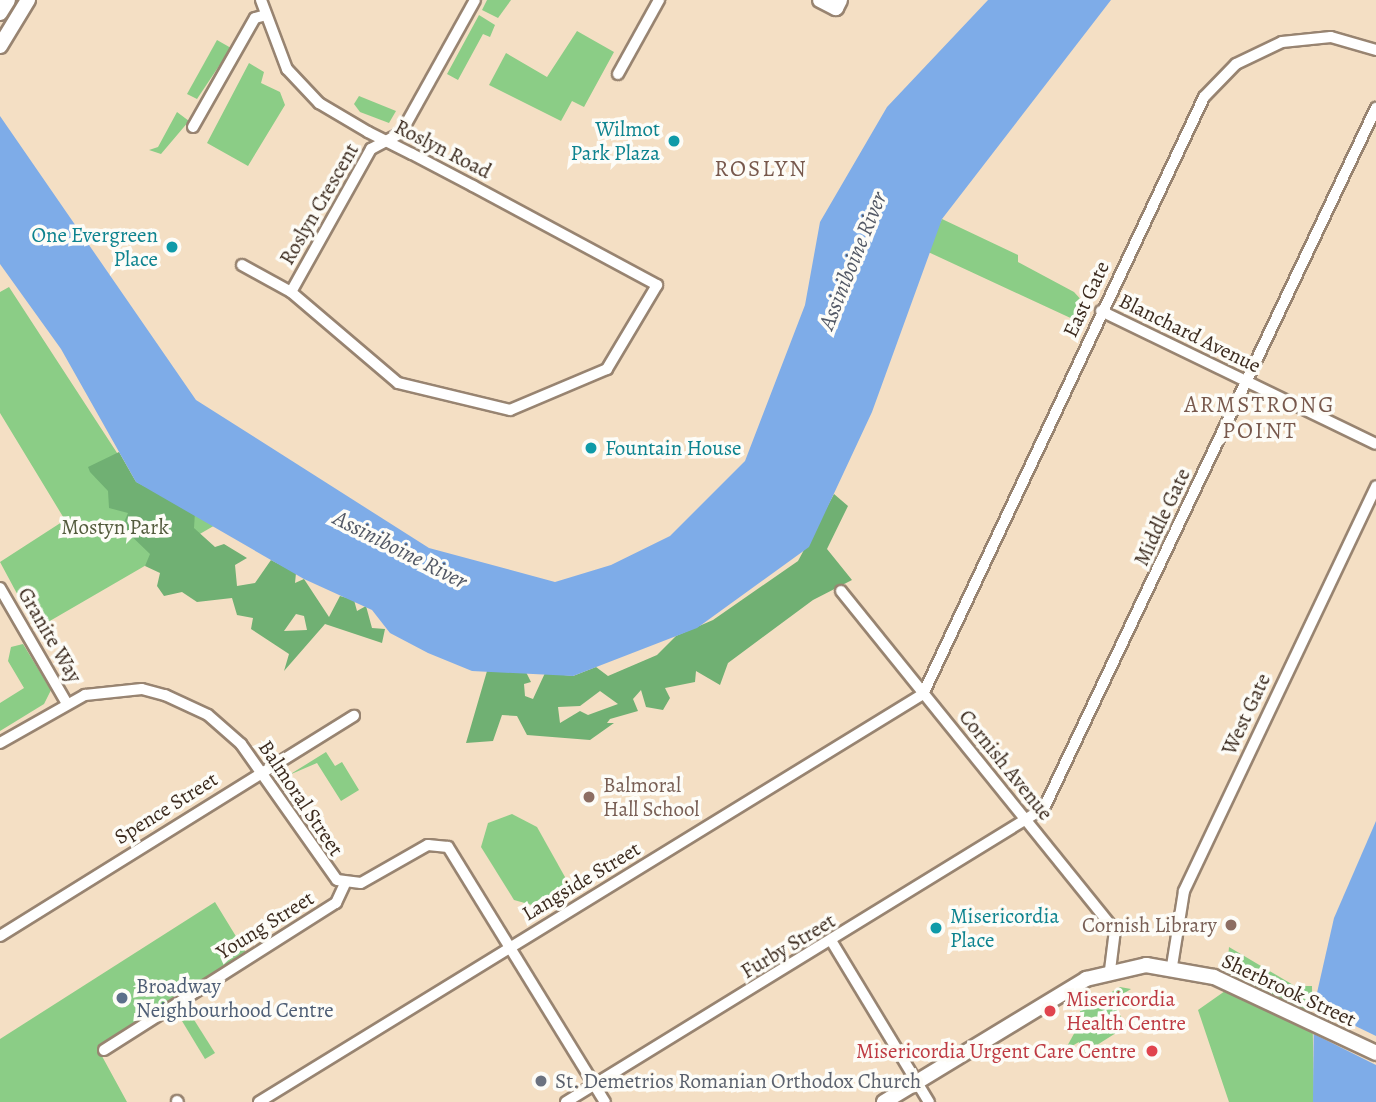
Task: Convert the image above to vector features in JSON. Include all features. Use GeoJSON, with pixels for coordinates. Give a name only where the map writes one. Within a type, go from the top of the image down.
{"type":"FeatureCollection","features":[{"type":"Feature","properties":{"kind":"main road"},"geometry":{"type":"LineString","coordinates":[[0,46],[28,0]]}},
{"type":"Feature","properties":{"kind":"main road"},"geometry":{"type":"LineString","coordinates":[[820,0],[838,4]]}},
{"type":"Feature","properties":{"kind":"main road","name":"Sherbrook Street"},"geometry":{"type":"LineString","coordinates":[[884,1102],[1110,970],[1172,966],[1228,983],[1376,1054]]}},
{"type":"Feature","properties":{"kind":"street","name":"Roslyn Road"},"geometry":{"type":"LineString","coordinates":[[261,0],[296,83],[386,141],[656,285]]}},
{"type":"Feature","properties":{"kind":"street","name":"Roslyn Crescent"},"geometry":{"type":"LineString","coordinates":[[291,292],[371,149],[401,133],[475,0]]}},
{"type":"Feature","properties":{"kind":"street"},"geometry":{"type":"LineString","coordinates":[[618,74],[659,0]]}},
{"type":"Feature","properties":{"kind":"street"},"geometry":{"type":"LineString","coordinates":[[194,127],[255,19],[266,15]]}},
{"type":"Feature","properties":{"kind":"street","name":"East Gate"},"geometry":{"type":"LineString","coordinates":[[923,694],[1191,120],[1222,75],[1251,55],[1292,40],[1331,37],[1376,50]]}},
{"type":"Feature","properties":{"kind":"street","name":"Middle Gate"},"geometry":{"type":"LineString","coordinates":[[1027,821],[1048,803],[1376,108]]}},
{"type":"Feature","properties":{"kind":"street","name":"Roslyn Crescent"},"geometry":{"type":"LineString","coordinates":[[242,265],[291,292],[398,383],[510,410],[607,369],[656,285]]}},
{"type":"Feature","properties":{"kind":"street","name":"Blanchard Avenue"},"geometry":{"type":"LineString","coordinates":[[1101,311],[1376,444]]}},
{"type":"Feature","properties":{"kind":"street","name":"West Gate"},"geometry":{"type":"LineString","coordinates":[[1172,966],[1184,891],[1376,486]]}},
{"type":"Feature","properties":{"kind":"street","name":"Granite Way"},"geometry":{"type":"LineString","coordinates":[[0,588],[66,702]]}},
{"type":"Feature","properties":{"kind":"street","name":"Cornish Avenue"},"geometry":{"type":"LineString","coordinates":[[841,591],[1115,930],[1110,970]]}},
{"type":"Feature","properties":{"kind":"street","name":"Balmoral Street"},"geometry":{"type":"LineString","coordinates":[[0,743],[66,702],[118,690],[165,695],[219,723],[261,771],[331,875],[345,884]]}},
{"type":"Feature","properties":{"kind":"street","name":"Langside Street"},"geometry":{"type":"LineString","coordinates":[[259,1102],[923,694]]}},
{"type":"Feature","properties":{"kind":"street","name":"Spence Street"},"geometry":{"type":"LineString","coordinates":[[0,936],[261,771],[354,716]]}},
{"type":"Feature","properties":{"kind":"street","name":"Furby Street"},"geometry":{"type":"LineString","coordinates":[[566,1102],[1027,821]]}},
{"type":"Feature","properties":{"kind":"street"},"geometry":{"type":"LineString","coordinates":[[345,884],[366,881],[428,845],[445,845],[512,946],[605,1102]]}},
{"type":"Feature","properties":{"kind":"street","name":"Young Street"},"geometry":{"type":"LineString","coordinates":[[104,1050],[336,903],[345,884]]}},
{"type":"Feature","properties":{"kind":"street"},"geometry":{"type":"LineString","coordinates":[[832,942],[929,1102]]}},
{"type":"Feature","properties":{"kind":"green space"},"geometry":{"type":"Polygon","coordinates":[[[487,0],[511,0],[498,18],[482,10],[487,0]]]}},
{"type":"Feature","properties":{"kind":"green space"},"geometry":{"type":"Polygon","coordinates":[[[479,15],[495,25],[490,37],[483,34],[458,80],[447,74],[479,15]]]}},
{"type":"Feature","properties":{"kind":"green space"},"geometry":{"type":"Polygon","coordinates":[[[577,31],[614,52],[584,107],[572,101],[561,121],[489,85],[506,53],[547,77],[577,31]]]}},
{"type":"Feature","properties":{"kind":"green space"},"geometry":{"type":"Polygon","coordinates":[[[217,40],[231,48],[197,99],[187,94],[217,40]]]}},
{"type":"Feature","properties":{"kind":"green space"},"geometry":{"type":"Polygon","coordinates":[[[249,63],[264,72],[261,83],[280,92],[285,105],[248,166],[207,143],[249,63]]]}},
{"type":"Feature","properties":{"kind":"green space"},"geometry":{"type":"Polygon","coordinates":[[[359,96],[396,111],[389,123],[360,112],[354,104],[359,96]]]}},
{"type":"Feature","properties":{"kind":"green space"},"geometry":{"type":"Polygon","coordinates":[[[177,112],[189,121],[161,154],[149,150],[158,147],[177,112]]]}},
{"type":"Feature","properties":{"kind":"green space"},"geometry":{"type":"Polygon","coordinates":[[[942,219],[1018,255],[1018,262],[1074,292],[1085,304],[1077,321],[926,251],[942,219]]]}},
{"type":"Feature","properties":{"kind":"green space","name":"Mostyn Park"},"geometry":{"type":"Polygon","coordinates":[[[9,287],[136,482],[217,524],[36,629],[0,562],[65,520],[0,413],[0,292],[9,287]]]}},
{"type":"Feature","properties":{"kind":"green space"},"geometry":{"type":"Polygon","coordinates":[[[119,452],[136,482],[195,512],[194,528],[215,547],[224,544],[247,558],[235,565],[237,586],[255,583],[271,560],[296,573],[295,583],[304,579],[329,617],[340,596],[354,600],[357,611],[366,606],[372,628],[385,629],[382,643],[325,624],[284,671],[289,654],[251,629],[253,618],[237,615],[232,598],[197,602],[182,592],[164,596],[157,586],[160,573],[145,566],[150,554],[122,527],[128,513],[109,508],[108,491],[88,467],[119,452]],[[296,614],[284,631],[307,630],[304,616],[296,614]]]}},
{"type":"Feature","properties":{"kind":"green space"},"geometry":{"type":"Polygon","coordinates":[[[834,494],[848,506],[827,549],[852,580],[813,600],[728,663],[720,685],[696,671],[695,682],[665,688],[670,698],[663,710],[646,707],[641,690],[633,699],[638,711],[610,719],[607,723],[614,723],[590,740],[527,735],[517,716],[502,715],[493,741],[466,743],[487,671],[526,672],[531,682],[524,684],[525,696],[533,699],[545,673],[573,676],[596,667],[608,676],[657,655],[676,636],[713,620],[798,561],[834,494]],[[600,691],[580,706],[558,707],[560,723],[580,711],[588,715],[618,704],[600,691]]]}},
{"type":"Feature","properties":{"kind":"green space"},"geometry":{"type":"Polygon","coordinates":[[[23,644],[51,690],[44,704],[0,731],[0,703],[24,688],[8,661],[11,647],[23,644]]]}},
{"type":"Feature","properties":{"kind":"green space"},"geometry":{"type":"Polygon","coordinates":[[[326,752],[335,766],[342,762],[359,790],[341,801],[317,763],[289,775],[326,752]]]}},
{"type":"Feature","properties":{"kind":"green space"},"geometry":{"type":"Polygon","coordinates":[[[512,814],[537,827],[565,877],[560,894],[539,907],[514,900],[481,847],[488,823],[512,814]]]}},
{"type":"Feature","properties":{"kind":"green space","name":"Broadway Neighbourhood Centre"},"geometry":{"type":"Polygon","coordinates":[[[215,902],[248,956],[97,1047],[127,1102],[0,1102],[0,1039],[215,902]]]}},
{"type":"Feature","properties":{"kind":"green space"},"geometry":{"type":"Polygon","coordinates":[[[1229,947],[1295,986],[1312,986],[1314,1102],[1229,1102],[1198,1010],[1225,991],[1229,947]]]}},
{"type":"Feature","properties":{"kind":"green space"},"geometry":{"type":"Polygon","coordinates":[[[1120,987],[1131,989],[1111,1001],[1127,1026],[1078,1057],[1079,1042],[1065,1050],[1081,1021],[1080,1011],[1120,987]]]}},
{"type":"Feature","properties":{"kind":"green space"},"geometry":{"type":"Polygon","coordinates":[[[191,1015],[215,1053],[205,1059],[182,1021],[191,1015]]]}},
{"type":"Feature","properties":{"kind":"water","name":"Assiniboine River"},"geometry":{"type":"Polygon","coordinates":[[[988,0],[1111,0],[942,219],[872,412],[809,547],[697,628],[573,676],[472,671],[428,653],[390,633],[372,610],[304,579],[136,482],[61,349],[0,264],[0,116],[196,400],[429,548],[555,582],[611,565],[670,536],[745,461],[805,305],[820,222],[887,107],[988,0]]]}},
{"type":"Feature","properties":{"kind":"water"},"geometry":{"type":"Polygon","coordinates":[[[1376,821],[1376,1102],[1313,1102],[1314,1006],[1334,918],[1376,821]]]}},
{"type":"Feature","properties":{"kind":"pier"},"geometry":{"type":"Polygon","coordinates":[[[1310,1004],[1376,1036],[1376,1065],[1310,1032],[1310,1004]]]}},
{"type":"Feature","properties":{"kind":"place","name":"Wilmot Park Plaza"},"geometry":{"type":"Point","coordinates":[674,141]}},
{"type":"Feature","properties":{"kind":"place","name":"One Evergreen Place"},"geometry":{"type":"Point","coordinates":[172,247]}},
{"type":"Feature","properties":{"kind":"place","name":"Fountain House"},"geometry":{"type":"Point","coordinates":[591,448]}},
{"type":"Feature","properties":{"kind":"place","name":"Balmoral Hall School"},"geometry":{"type":"Point","coordinates":[589,797]}},
{"type":"Feature","properties":{"kind":"place","name":"Cornish Library"},"geometry":{"type":"Point","coordinates":[1231,925]}},
{"type":"Feature","properties":{"kind":"place","name":"Misericordia Place"},"geometry":{"type":"Point","coordinates":[936,928]}},
{"type":"Feature","properties":{"kind":"place","name":"Broadway Neighbourhood Centre"},"geometry":{"type":"Point","coordinates":[122,998]}},
{"type":"Feature","properties":{"kind":"place","name":"Misericordia Health Centre"},"geometry":{"type":"Point","coordinates":[1050,1011]}},
{"type":"Feature","properties":{"kind":"place","name":"Misericordia Urgent Care Centre"},"geometry":{"type":"Point","coordinates":[1152,1051]}},
{"type":"Feature","properties":{"kind":"place","name":"St. Demetrios Romanian Orthodox Church"},"geometry":{"type":"Point","coordinates":[541,1081]}},
{"type":"Feature","properties":{"kind":"district","name":"ROSLYN"},"geometry":{"type":"Point","coordinates":[761,169]}},
{"type":"Feature","properties":{"kind":"district","name":"ARMSTRONG POINT"},"geometry":{"type":"Point","coordinates":[1260,418]}}]}
